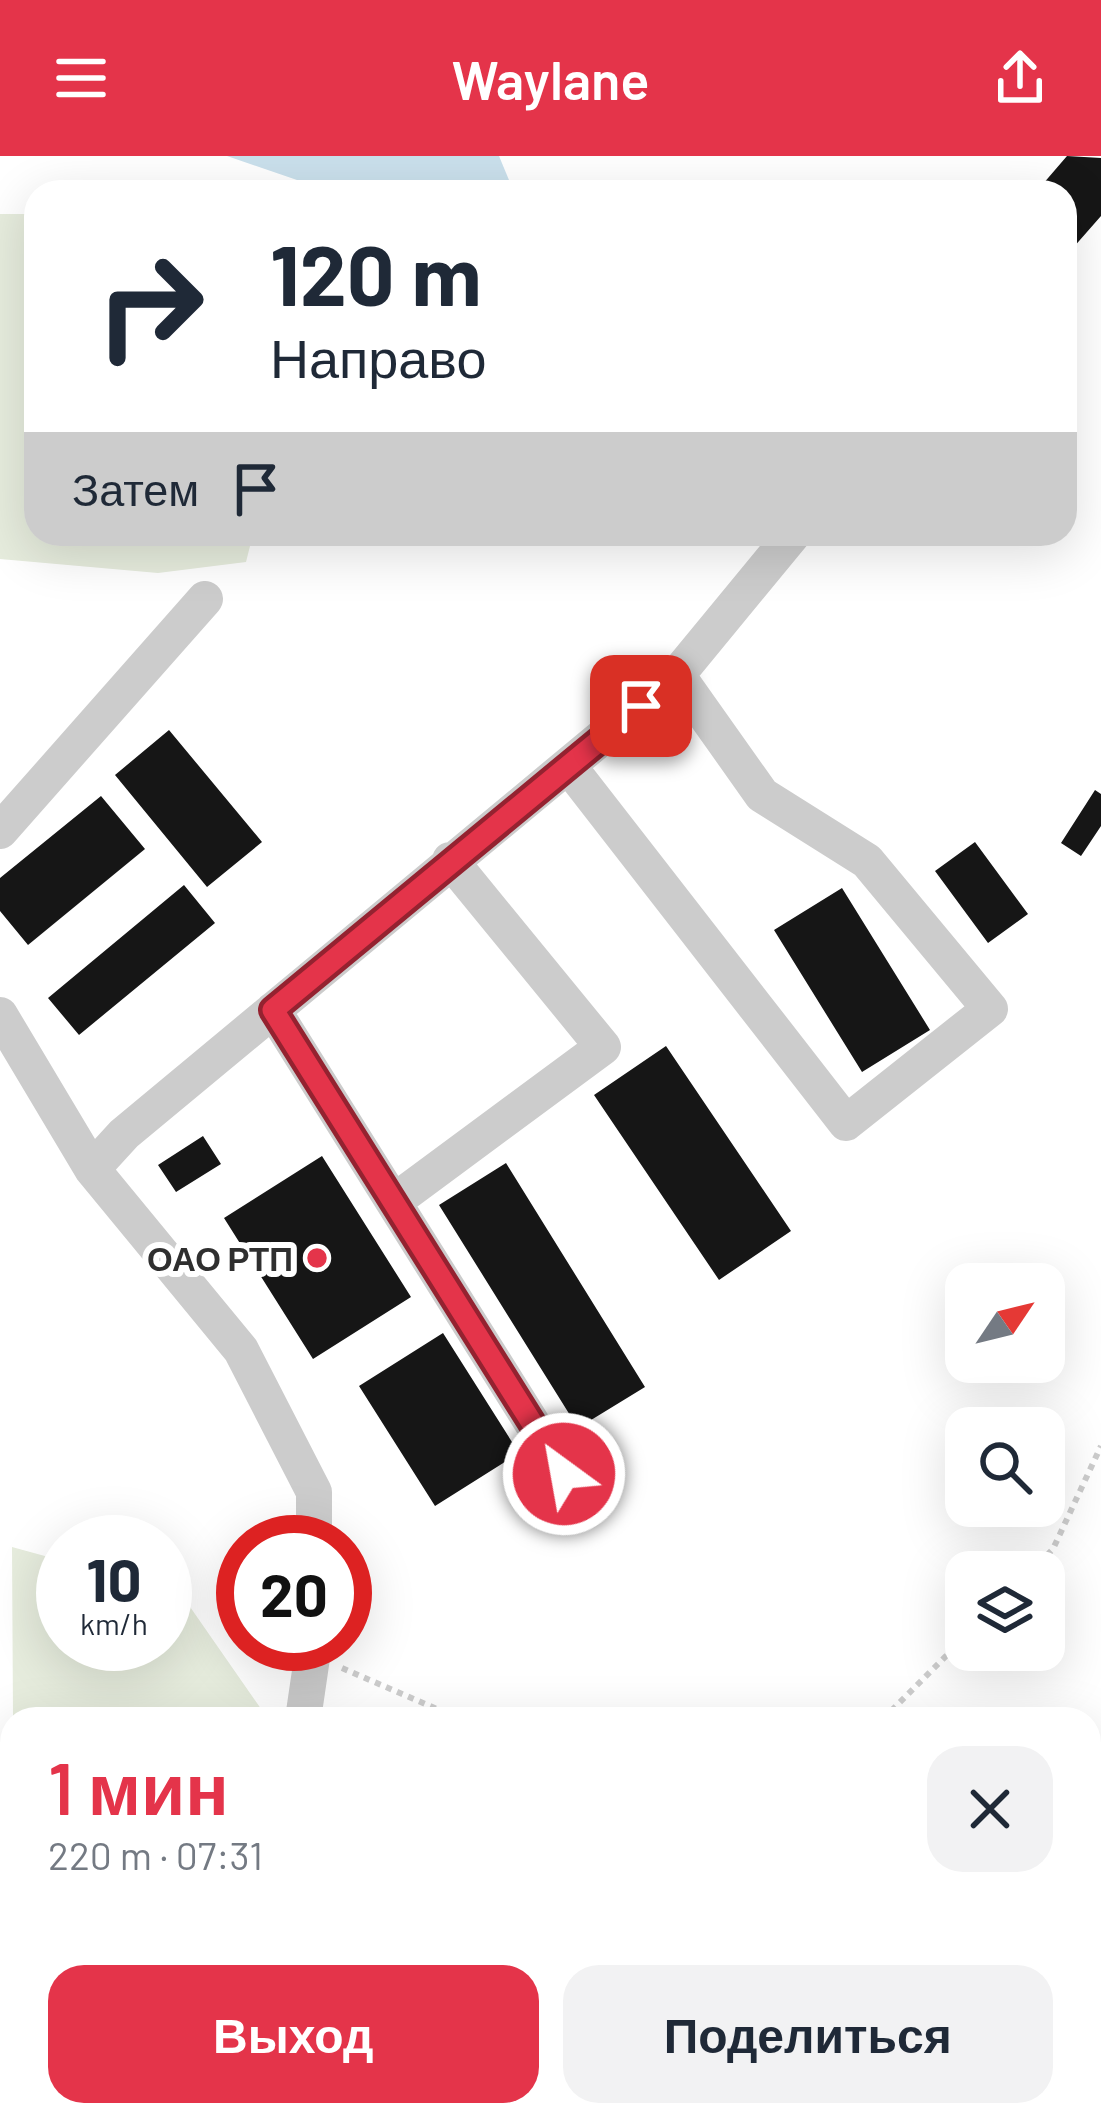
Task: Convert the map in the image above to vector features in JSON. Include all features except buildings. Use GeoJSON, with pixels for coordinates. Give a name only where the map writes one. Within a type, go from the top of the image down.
{"type":"FeatureCollection","features":[{"type":"Feature","properties":{"kind":"street"},"geometry":{"type":"LineString","coordinates":[[92,1169],[124,1134],[677,675],[783,546]]}},
{"type":"Feature","properties":{"kind":"street"},"geometry":{"type":"LineString","coordinates":[[0,831],[205,599]]}},
{"type":"Feature","properties":{"kind":"street"},"geometry":{"type":"LineString","coordinates":[[570,768],[847,1123],[990,1009],[867,861],[762,795],[677,675]]}},
{"type":"Feature","properties":{"kind":"street"},"geometry":{"type":"LineString","coordinates":[[396,1200],[603,1047],[450,860]]}},
{"type":"Feature","properties":{"kind":"street"},"geometry":{"type":"LineString","coordinates":[[273,1010],[564,1474]]}},
{"type":"Feature","properties":{"kind":"street"},"geometry":{"type":"LineString","coordinates":[[0,1016],[92,1169],[242,1350],[314,1492],[314,1515]]}},
{"type":"Feature","properties":{"kind":"street"},"geometry":{"type":"LineString","coordinates":[[305,1707],[311,1671]]}},
{"type":"Feature","properties":{"kind":"path"},"geometry":{"type":"LineString","coordinates":[[1051,1551],[1101,1446]]}},
{"type":"Feature","properties":{"kind":"path"},"geometry":{"type":"LineString","coordinates":[[895,1707],[945,1657]]}},
{"type":"Feature","properties":{"kind":"path"},"geometry":{"type":"LineString","coordinates":[[358,1671],[435,1707]]}},
{"type":"Feature","properties":{"kind":"green space"},"geometry":{"type":"Polygon","coordinates":[[[0,214],[24,214],[24,546],[250,546],[246,562],[158,573],[0,559],[0,214]]]}},
{"type":"Feature","properties":{"kind":"green space"},"geometry":{"type":"Polygon","coordinates":[[[12,1547],[36,1554],[36,1671],[192,1671],[192,1610],[216,1644],[216,1671],[235,1671],[260,1707],[13,1707],[12,1547]]]}},
{"type":"Feature","properties":{"kind":"water"},"geometry":{"type":"Polygon","coordinates":[[[227,156],[499,156],[509,180],[297,180],[227,156]]]}},
{"type":"Feature","properties":{"kind":"place","name":"ОАО РТП"},"geometry":{"type":"Point","coordinates":[317,1258]}},
{"type":"Feature","properties":{"kind":"route"},"geometry":{"type":"LineString","coordinates":[[564,1474],[273,1010],[641,706]]}}]}
